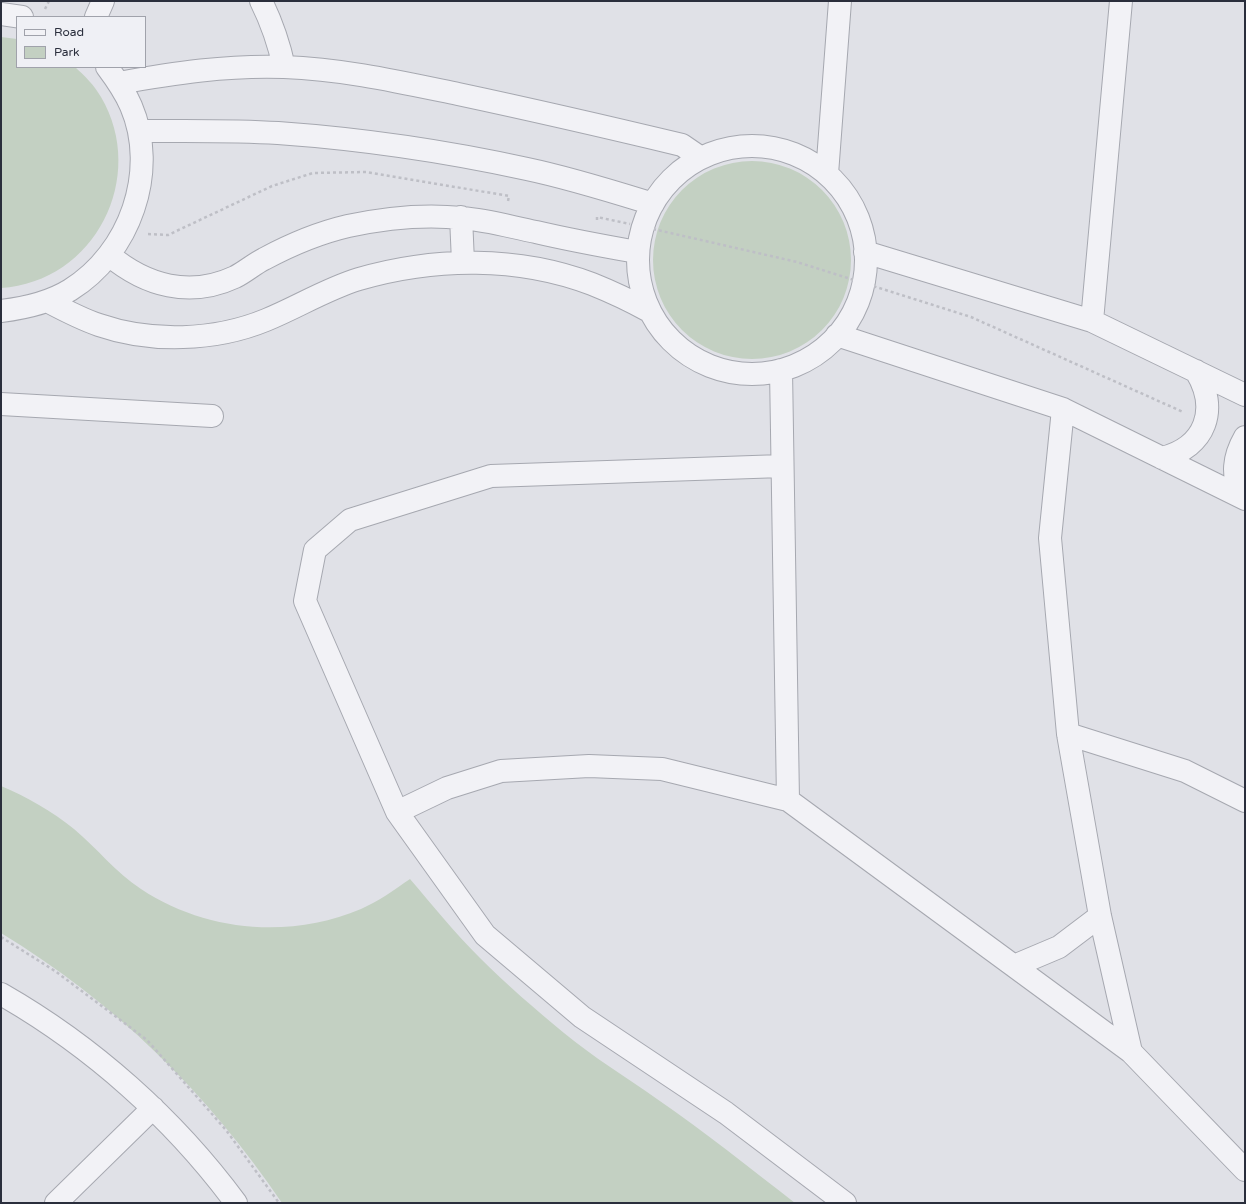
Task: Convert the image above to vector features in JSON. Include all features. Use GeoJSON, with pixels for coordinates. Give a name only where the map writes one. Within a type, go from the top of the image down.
{"type":"FeatureCollection","features":[{"type":"Feature","properties":{"kind":"street"},"geometry":{"type":"LineString","coordinates":[[96,16],[103,1]]}},
{"type":"Feature","properties":{"kind":"street"},"geometry":{"type":"LineString","coordinates":[[261,1],[279,44],[284,67]]}},
{"type":"Feature","properties":{"kind":"street"},"geometry":{"type":"LineString","coordinates":[[827,174],[840,1]]}},
{"type":"Feature","properties":{"kind":"street"},"geometry":{"type":"LineString","coordinates":[[1092,321],[1121,1]]}},
{"type":"Feature","properties":{"kind":"street"},"geometry":{"type":"LineString","coordinates":[[1,311],[22,308],[47,301],[70,290],[92,274],[109,255],[124,233],[134,209],[140,184],[142,157],[139,131],[131,106],[113,75],[284,67],[359,74],[540,111],[682,145],[701,158]]}},
{"type":"Feature","properties":{"kind":"street"},"geometry":{"type":"LineString","coordinates":[[139,131],[277,133],[347,139],[415,148],[528,169],[594,186],[653,204]]}},
{"type":"Feature","properties":{"kind":"street"},"geometry":{"type":"LineString","coordinates":[[744,146],[766,147],[788,152],[809,161],[827,174],[842,190],[854,209],[862,230],[865,252],[864,274],[859,296],[850,317],[837,335],[821,350],[802,362],[781,370],[759,374],[737,374],[715,369],[695,359],[676,346],[661,330],[650,311],[642,290],[637,252],[643,227],[653,204],[666,185],[682,170],[701,158],[722,150],[744,146]]}},
{"type":"Feature","properties":{"kind":"street"},"geometry":{"type":"LineString","coordinates":[[109,255],[124,267],[141,277],[178,287],[198,287],[236,277],[262,260],[317,235],[377,220],[407,217],[461,217],[637,252]]}},
{"type":"Feature","properties":{"kind":"street"},"geometry":{"type":"LineString","coordinates":[[461,217],[463,262]]}},
{"type":"Feature","properties":{"kind":"street"},"geometry":{"type":"LineString","coordinates":[[865,252],[1092,321],[1245,395]]}},
{"type":"Feature","properties":{"kind":"street"},"geometry":{"type":"LineString","coordinates":[[47,301],[73,315],[100,325],[128,332],[157,336],[193,336],[239,329],[265,320],[323,292],[394,270],[431,264],[463,262],[509,265],[560,274],[621,296],[650,311]]}},
{"type":"Feature","properties":{"kind":"street"},"geometry":{"type":"LineString","coordinates":[[837,335],[1063,409],[1243,498]]}},
{"type":"Feature","properties":{"kind":"street"},"geometry":{"type":"LineString","coordinates":[[781,370],[788,800]]}},
{"type":"Feature","properties":{"kind":"street"},"geometry":{"type":"LineString","coordinates":[[1162,458],[1173,455],[1193,443],[1200,434],[1205,422],[1208,410],[1207,396],[1203,383],[1196,371]]}},
{"type":"Feature","properties":{"kind":"street"},"geometry":{"type":"LineString","coordinates":[[1,404],[212,416]]}},
{"type":"Feature","properties":{"kind":"street"},"geometry":{"type":"LineString","coordinates":[[1063,409],[1050,538],[1068,734],[1100,916],[1131,1052]]}},
{"type":"Feature","properties":{"kind":"street"},"geometry":{"type":"LineString","coordinates":[[1243,498],[1236,484],[1234,471],[1240,444],[1245,437]]}},
{"type":"Feature","properties":{"kind":"street"},"geometry":{"type":"LineString","coordinates":[[782,466],[491,476],[350,520],[315,550],[305,601],[397,812],[485,935],[582,1017],[726,1113],[845,1203]]}},
{"type":"Feature","properties":{"kind":"street"},"geometry":{"type":"LineString","coordinates":[[1068,734],[1185,771],[1245,801]]}},
{"type":"Feature","properties":{"kind":"street"},"geometry":{"type":"LineString","coordinates":[[397,812],[447,788],[501,771],[589,766],[662,769],[788,800],[1131,1052],[1245,1170]]}},
{"type":"Feature","properties":{"kind":"street"},"geometry":{"type":"LineString","coordinates":[[1014,966],[1059,947],[1100,916]]}},
{"type":"Feature","properties":{"kind":"street"},"geometry":{"type":"LineString","coordinates":[[1,994],[67,1036],[111,1071],[153,1108],[192,1149],[236,1203]]}},
{"type":"Feature","properties":{"kind":"street"},"geometry":{"type":"LineString","coordinates":[[56,1203],[153,1108]]}},
{"type":"Feature","properties":{"kind":"path"},"geometry":{"type":"LineString","coordinates":[[124,233],[168,235],[272,186],[312,173],[366,172],[509,196],[501,224]]}},
{"type":"Feature","properties":{"kind":"path"},"geometry":{"type":"LineString","coordinates":[[591,244],[597,217],[797,262],[971,317],[1205,422]]}},
{"type":"Feature","properties":{"kind":"path"},"geometry":{"type":"LineString","coordinates":[[1,937],[55,971],[147,1040],[226,1130],[279,1203]]}},
{"type":"Feature","properties":{"kind":"green space"},"geometry":{"type":"Polygon","coordinates":[[[1,37],[16,39],[16,68],[76,68],[86,77],[101,97],[114,128],[118,160],[115,191],[104,220],[86,246],[63,267],[34,281],[1,288],[1,37]]]}},
{"type":"Feature","properties":{"kind":"green space"},"geometry":{"type":"Polygon","coordinates":[[[752,161],[771,163],[790,169],[807,178],[822,190],[834,205],[843,222],[849,241],[851,260],[849,279],[843,298],[834,315],[822,330],[807,342],[790,351],[771,357],[752,359],[733,357],[714,351],[697,342],[682,330],[670,315],[661,298],[655,279],[653,260],[655,241],[661,222],[670,205],[682,190],[697,178],[714,169],[733,163],[752,161]]]}},
{"type":"Feature","properties":{"kind":"green space"},"geometry":{"type":"Polygon","coordinates":[[[1,786],[39,805],[66,822],[123,876],[141,889],[166,903],[193,914],[220,922],[249,926],[277,927],[306,925],[334,919],[368,906],[410,879],[480,958],[553,1024],[586,1050],[692,1124],[795,1203],[282,1203],[254,1163],[223,1124],[191,1088],[156,1053],[120,1020],[82,989],[1,933],[1,786]]]}}]}
